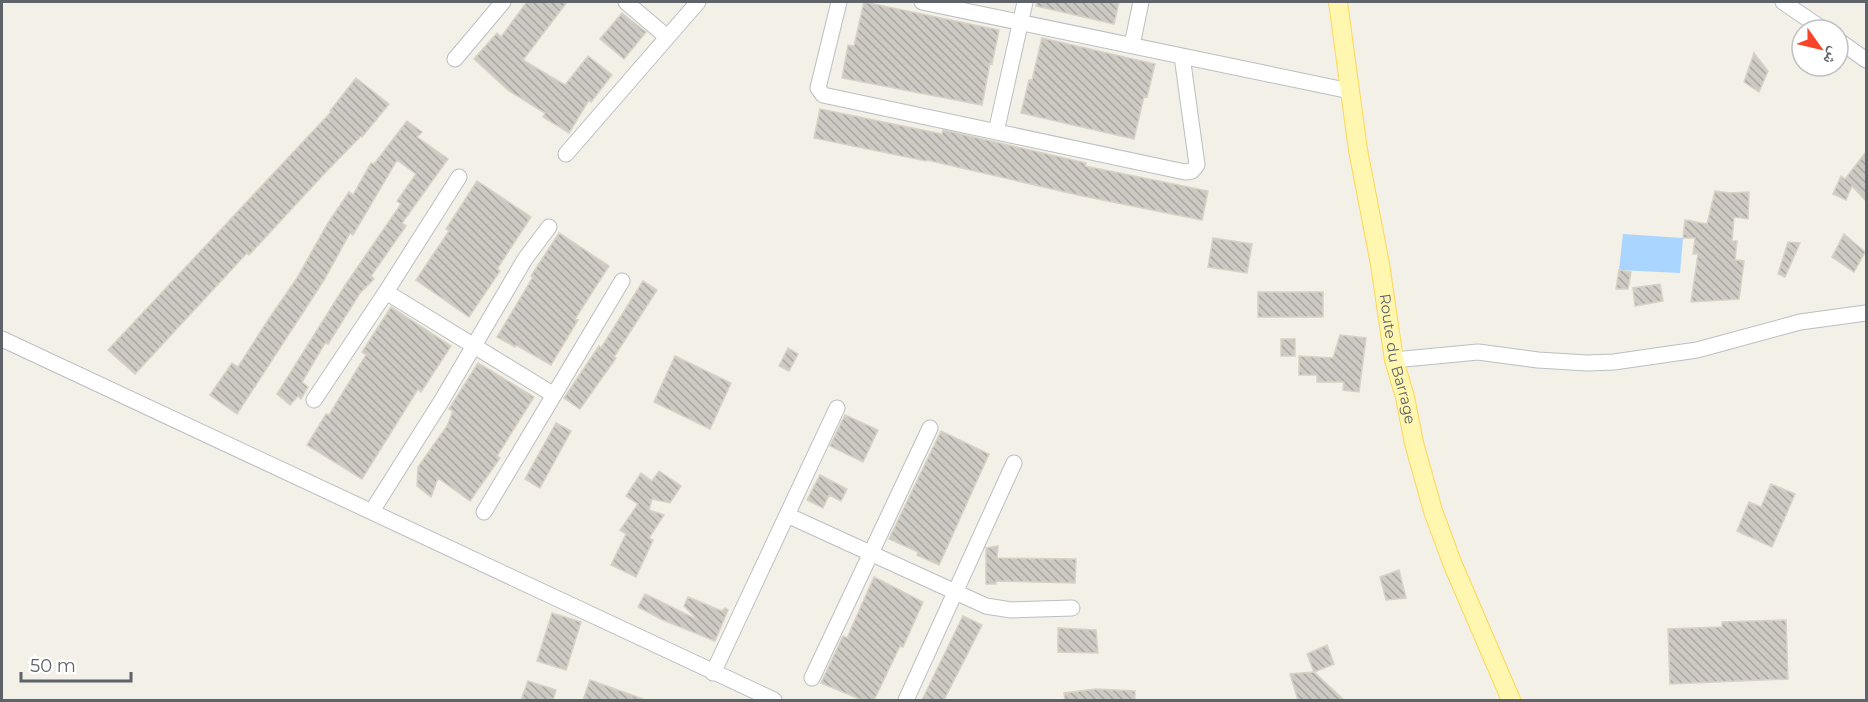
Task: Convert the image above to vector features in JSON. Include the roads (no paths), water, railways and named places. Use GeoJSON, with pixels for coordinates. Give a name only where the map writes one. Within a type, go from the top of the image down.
{"type":"FeatureCollection","features":[{"type":"Feature","properties":{"kind":"main road","name":"Route du Barrage"},"geometry":{"type":"LineString","coordinates":[[1338,2],[1358,150],[1380,264],[1394,360],[1405,397],[1414,443],[1433,511],[1453,565],[1511,700]]}},
{"type":"Feature","properties":{"kind":"street"},"geometry":{"type":"LineString","coordinates":[[455,59],[504,2]]}},
{"type":"Feature","properties":{"kind":"street"},"geometry":{"type":"LineString","coordinates":[[626,2],[668,37]]}},
{"type":"Feature","properties":{"kind":"street"},"geometry":{"type":"LineString","coordinates":[[566,154],[698,2]]}},
{"type":"Feature","properties":{"kind":"street"},"geometry":{"type":"LineString","coordinates":[[839,2],[818,88],[820,93],[826,96],[1185,172],[1192,171],[1197,165],[1182,56]]}},
{"type":"Feature","properties":{"kind":"street"},"geometry":{"type":"LineString","coordinates":[[922,2],[1350,91]]}},
{"type":"Feature","properties":{"kind":"street"},"geometry":{"type":"LineString","coordinates":[[996,132],[1025,2]]}},
{"type":"Feature","properties":{"kind":"street"},"geometry":{"type":"LineString","coordinates":[[1132,45],[1141,2]]}},
{"type":"Feature","properties":{"kind":"street"},"geometry":{"type":"LineString","coordinates":[[1783,2],[1806,18]]}},
{"type":"Feature","properties":{"kind":"street"},"geometry":{"type":"LineString","coordinates":[[1850,49],[1866,60]]}},
{"type":"Feature","properties":{"kind":"street"},"geometry":{"type":"LineString","coordinates":[[314,400],[459,177]]}},
{"type":"Feature","properties":{"kind":"street"},"geometry":{"type":"LineString","coordinates":[[372,512],[474,347],[525,259],[549,227]]}},
{"type":"Feature","properties":{"kind":"street"},"geometry":{"type":"LineString","coordinates":[[484,512],[622,281]]}},
{"type":"Feature","properties":{"kind":"street"},"geometry":{"type":"LineString","coordinates":[[386,292],[554,395]]}},
{"type":"Feature","properties":{"kind":"street"},"geometry":{"type":"LineString","coordinates":[[1394,360],[1478,352],[1538,360],[1614,362],[1697,350],[1800,322],[1866,314]]}},
{"type":"Feature","properties":{"kind":"street"},"geometry":{"type":"LineString","coordinates":[[2,339],[774,700]]}},
{"type":"Feature","properties":{"kind":"street"},"geometry":{"type":"LineString","coordinates":[[713,673],[837,408]]}},
{"type":"Feature","properties":{"kind":"street"},"geometry":{"type":"LineString","coordinates":[[812,678],[930,428]]}},
{"type":"Feature","properties":{"kind":"street"},"geometry":{"type":"LineString","coordinates":[[906,700],[1014,463]]}},
{"type":"Feature","properties":{"kind":"street"},"geometry":{"type":"LineString","coordinates":[[787,515],[954,593],[994,609],[1072,608]]}},
{"type":"Feature","properties":{"kind":"water"},"geometry":{"type":"Polygon","coordinates":[[[1623,234],[1683,238],[1680,273],[1619,270],[1623,234]]]}}]}
